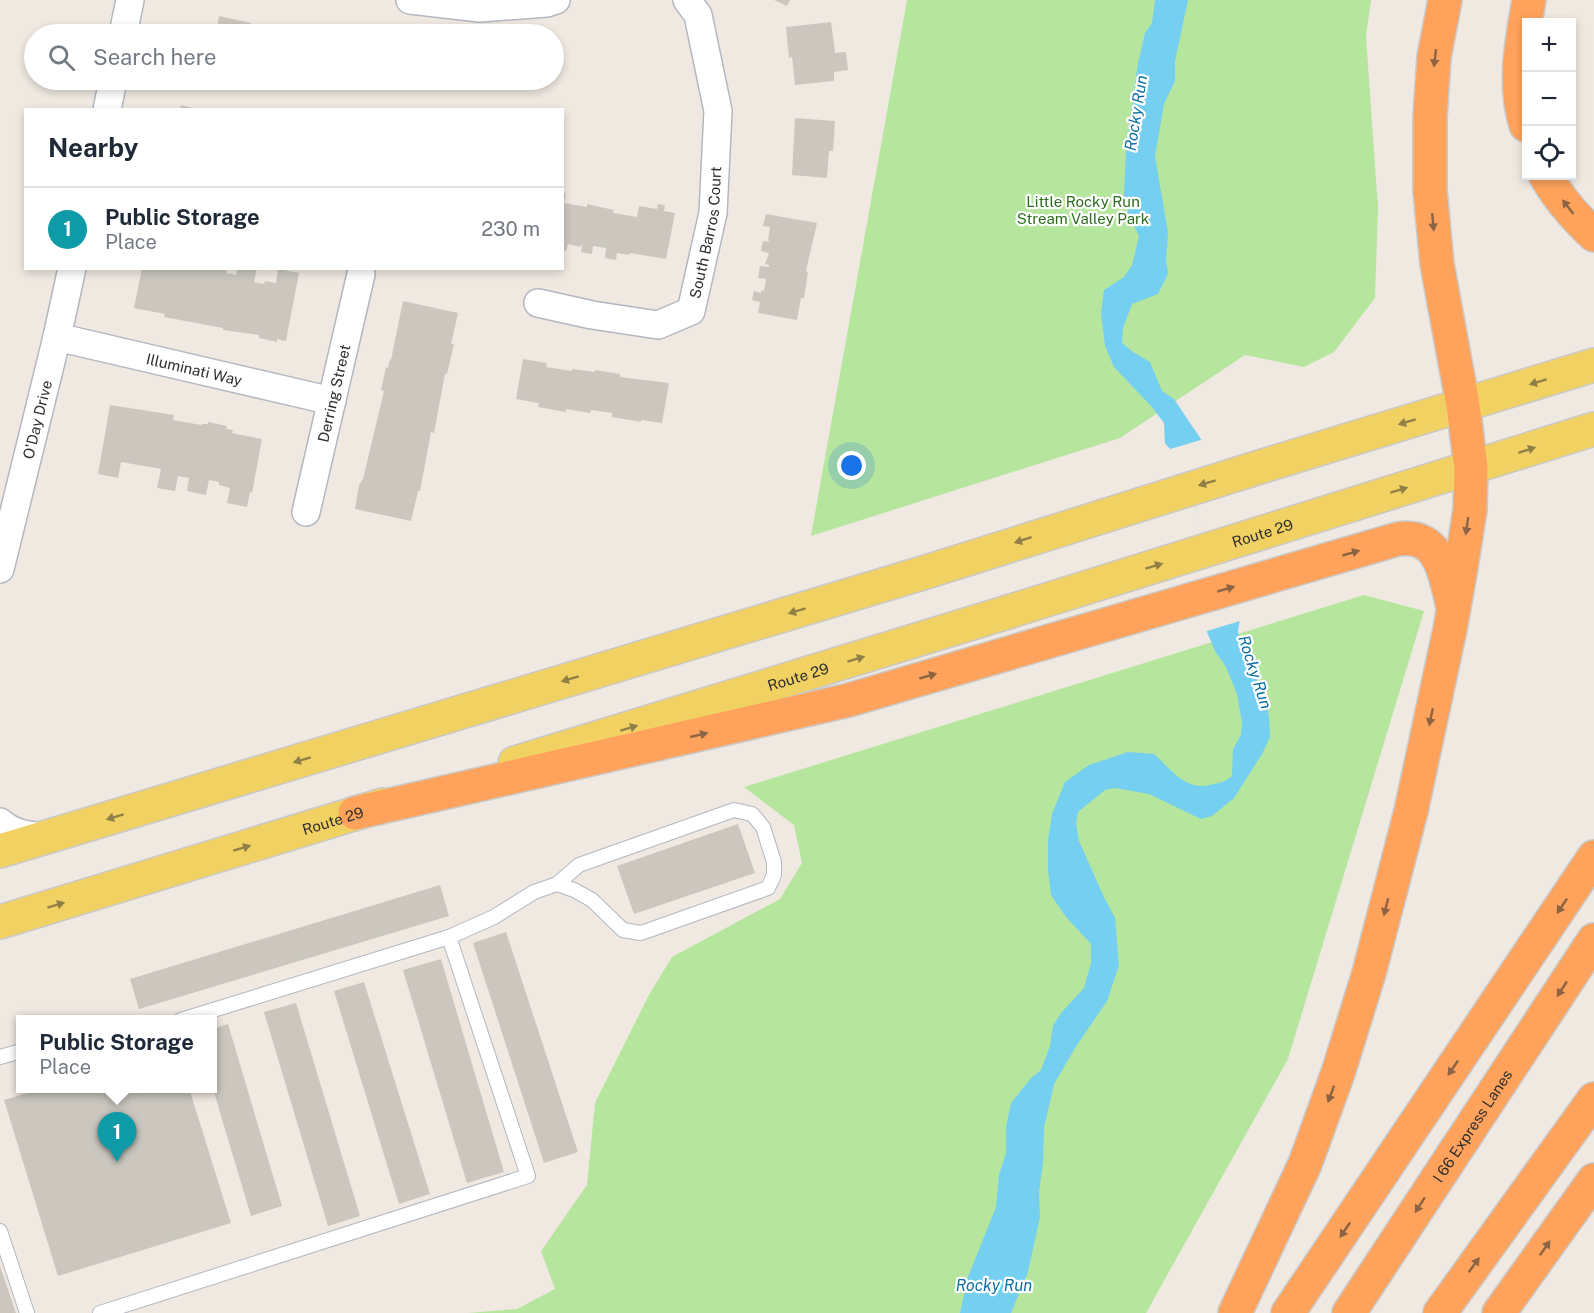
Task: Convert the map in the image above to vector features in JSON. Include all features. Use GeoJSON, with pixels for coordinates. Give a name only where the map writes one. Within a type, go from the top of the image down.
{"type":"FeatureCollection","features":[{"type":"Feature","properties":{"kind":"highway"},"geometry":{"type":"LineString","coordinates":[[1235,1313],[1305,1164],[1345,1051],[1369,973],[1411,812],[1454,609],[1470,510],[1471,468],[1437,264],[1430,190],[1430,108],[1434,57],[1445,0]]}},
{"type":"Feature","properties":{"kind":"highway"},"geometry":{"type":"LineString","coordinates":[[1522,94],[1521,51],[1529,0]]}},
{"type":"Feature","properties":{"kind":"highway"},"geometry":{"type":"LineString","coordinates":[[1548,180],[1578,220],[1594,235]]}},
{"type":"Feature","properties":{"kind":"highway"},"geometry":{"type":"LineString","coordinates":[[355,813],[849,700],[1398,539],[1416,539],[1426,544],[1438,557],[1454,609]]}},
{"type":"Feature","properties":{"kind":"highway"},"geometry":{"type":"LineString","coordinates":[[1288,1313],[1594,857]]}},
{"type":"Feature","properties":{"kind":"highway","name":"I 66 Express Lanes"},"geometry":{"type":"LineString","coordinates":[[1348,1313],[1594,940]]}},
{"type":"Feature","properties":{"kind":"highway"},"geometry":{"type":"LineString","coordinates":[[1440,1313],[1594,1099]]}},
{"type":"Feature","properties":{"kind":"highway"},"geometry":{"type":"LineString","coordinates":[[1499,1313],[1594,1180]]}},
{"type":"Feature","properties":{"kind":"main road"},"geometry":{"type":"LineString","coordinates":[[0,851],[926,572],[1594,365]]}},
{"type":"Feature","properties":{"kind":"main road","name":"Route 29"},"geometry":{"type":"LineString","coordinates":[[0,922],[1594,429]]}},
{"type":"Feature","properties":{"kind":"street"},"geometry":{"type":"LineString","coordinates":[[125,24],[130,0]]}},
{"type":"Feature","properties":{"kind":"street"},"geometry":{"type":"LineString","coordinates":[[410,0],[480,8],[547,3],[556,0]]}},
{"type":"Feature","properties":{"kind":"street","name":"South Barros Court"},"geometry":{"type":"LineString","coordinates":[[538,303],[658,326],[691,311],[713,213],[718,111],[698,15],[687,0]]}},
{"type":"Feature","properties":{"kind":"street"},"geometry":{"type":"LineString","coordinates":[[107,108],[111,90]]}},
{"type":"Feature","properties":{"kind":"street","name":"O'Day Drive"},"geometry":{"type":"LineString","coordinates":[[0,569],[72,270]]}},
{"type":"Feature","properties":{"kind":"street","name":"Derring Street"},"geometry":{"type":"LineString","coordinates":[[306,513],[361,274]]}},
{"type":"Feature","properties":{"kind":"street","name":"Illuminati Way"},"geometry":{"type":"LineString","coordinates":[[57,337],[332,400]]}},
{"type":"Feature","properties":{"kind":"street"},"geometry":{"type":"LineString","coordinates":[[0,822],[4,826],[32,837],[53,836]]}},
{"type":"Feature","properties":{"kind":"lane"},"geometry":{"type":"LineString","coordinates":[[197,1015],[449,937],[494,917],[534,892],[557,884],[579,865],[735,810],[752,814],[763,827],[774,862],[774,875],[768,888],[641,933],[623,930],[592,900],[557,884]]}},
{"type":"Feature","properties":{"kind":"lane"},"geometry":{"type":"LineString","coordinates":[[100,1313],[528,1176],[449,937]]}},
{"type":"Feature","properties":{"kind":"lane"},"geometry":{"type":"LineString","coordinates":[[0,1057],[16,1052]]}},
{"type":"Feature","properties":{"kind":"lane"},"geometry":{"type":"LineString","coordinates":[[0,1231],[27,1313]]}},
{"type":"Feature","properties":{"kind":"green space","name":"Little Rocky Run Stream Valley Park"},"geometry":{"type":"Polygon","coordinates":[[[907,0],[1371,0],[1366,37],[1378,208],[1375,298],[1334,352],[1304,367],[1245,355],[1120,438],[811,536],[907,0]]]}},
{"type":"Feature","properties":{"kind":"green space"},"geometry":{"type":"Polygon","coordinates":[[[1364,595],[1424,611],[1288,1059],[1146,1313],[468,1313],[517,1309],[555,1289],[541,1251],[587,1185],[595,1103],[650,993],[672,957],[780,899],[802,863],[794,825],[744,787],[1364,595]]]}},
{"type":"Feature","properties":{"kind":"water","name":"Rocky Run"},"geometry":{"type":"Polygon","coordinates":[[[1155,0],[1188,0],[1175,61],[1175,81],[1164,104],[1155,156],[1168,233],[1166,260],[1168,274],[1158,294],[1132,304],[1123,328],[1122,343],[1150,362],[1162,391],[1174,399],[1217,463],[1247,576],[1238,631],[1241,647],[1265,697],[1270,737],[1234,798],[1212,816],[1201,819],[1149,794],[1115,788],[1105,790],[1078,812],[1076,822],[1079,841],[1115,918],[1119,965],[1107,1001],[1054,1084],[1044,1128],[1039,1192],[1040,1217],[1028,1272],[1011,1313],[960,1313],[968,1277],[996,1207],[999,1175],[1006,1153],[1006,1127],[1011,1103],[1031,1078],[1041,1070],[1050,1046],[1053,1026],[1061,1013],[1084,988],[1091,963],[1091,944],[1066,917],[1051,895],[1048,840],[1052,814],[1065,782],[1089,765],[1128,752],[1154,754],[1179,777],[1193,785],[1220,783],[1232,776],[1233,749],[1241,735],[1242,722],[1237,694],[1226,667],[1215,651],[1207,632],[1217,580],[1183,464],[1165,443],[1164,423],[1114,367],[1105,346],[1101,313],[1104,290],[1124,277],[1132,265],[1139,236],[1129,216],[1124,195],[1126,149],[1138,63],[1145,33],[1152,23],[1155,0]]]}},
{"type":"Feature","properties":{"kind":"pier"},"geometry":{"type":"Polygon","coordinates":[[[1204,439],[1220,462],[1250,576],[1243,620],[1204,632],[1208,594],[1214,580],[1212,566],[1187,477],[1167,450],[1204,439]]]}},
{"type":"Feature","properties":{"kind":"building"},"geometry":{"type":"Polygon","coordinates":[[[774,0],[790,0],[787,6],[774,0]]]}},
{"type":"Feature","properties":{"kind":"building"},"geometry":{"type":"Polygon","coordinates":[[[219,16],[251,23],[251,24],[218,24],[219,16]]]}},
{"type":"Feature","properties":{"kind":"building"},"geometry":{"type":"Polygon","coordinates":[[[831,22],[835,53],[846,52],[848,70],[834,72],[834,81],[795,85],[786,27],[831,22]]]}},
{"type":"Feature","properties":{"kind":"building"},"geometry":{"type":"Polygon","coordinates":[[[795,118],[835,121],[833,151],[829,151],[827,178],[792,175],[795,118]]]}},
{"type":"Feature","properties":{"kind":"building"},"geometry":{"type":"Polygon","coordinates":[[[564,203],[587,207],[587,204],[614,210],[613,213],[637,217],[639,206],[657,209],[658,204],[665,205],[664,211],[675,213],[666,259],[617,253],[616,260],[605,258],[606,248],[593,246],[592,254],[581,252],[582,244],[580,247],[568,244],[564,251],[564,203]]]}},
{"type":"Feature","properties":{"kind":"building"},"geometry":{"type":"Polygon","coordinates":[[[766,214],[817,223],[806,271],[808,272],[804,298],[801,298],[797,320],[758,313],[760,302],[752,300],[754,291],[761,293],[761,290],[764,291],[766,279],[758,278],[760,266],[769,267],[765,264],[769,253],[761,251],[763,241],[770,242],[768,240],[770,227],[763,226],[766,214]]]}},
{"type":"Feature","properties":{"kind":"building"},"geometry":{"type":"Polygon","coordinates":[[[142,270],[227,270],[226,273],[236,275],[237,270],[257,270],[254,282],[264,284],[265,281],[276,283],[278,270],[299,273],[286,341],[277,339],[277,342],[259,338],[259,335],[223,330],[223,328],[164,317],[165,314],[134,308],[142,270]]]}},
{"type":"Feature","properties":{"kind":"building"},"geometry":{"type":"Polygon","coordinates":[[[403,301],[458,313],[451,344],[454,344],[447,374],[445,374],[434,433],[431,432],[420,491],[418,491],[411,521],[355,509],[403,301]]]}},
{"type":"Feature","properties":{"kind":"building"},"geometry":{"type":"Polygon","coordinates":[[[523,359],[547,363],[546,367],[572,371],[572,369],[595,372],[595,370],[620,374],[620,377],[669,383],[662,423],[612,417],[612,413],[591,410],[590,413],[566,409],[566,412],[538,407],[539,403],[516,399],[523,359]]]}},
{"type":"Feature","properties":{"kind":"building"},"geometry":{"type":"Polygon","coordinates":[[[110,405],[174,415],[173,420],[201,425],[208,424],[208,422],[227,426],[226,429],[233,430],[232,433],[262,439],[252,493],[250,492],[247,507],[227,503],[230,488],[219,485],[219,482],[209,480],[206,495],[187,491],[189,478],[178,476],[175,491],[157,488],[161,469],[121,462],[118,478],[98,474],[110,405]]]}},
{"type":"Feature","properties":{"kind":"building"},"geometry":{"type":"Polygon","coordinates":[[[738,824],[755,873],[634,914],[617,866],[738,824]]]}},
{"type":"Feature","properties":{"kind":"building"},"geometry":{"type":"Polygon","coordinates":[[[440,885],[449,916],[139,1009],[130,979],[440,885]]]}},
{"type":"Feature","properties":{"kind":"building"},"geometry":{"type":"Polygon","coordinates":[[[506,932],[578,1152],[544,1163],[473,943],[506,932]]]}},
{"type":"Feature","properties":{"kind":"building"},"geometry":{"type":"Polygon","coordinates":[[[441,959],[504,1172],[467,1183],[403,970],[441,959]]]}},
{"type":"Feature","properties":{"kind":"building"},"geometry":{"type":"Polygon","coordinates":[[[364,982],[430,1194],[399,1204],[334,991],[364,982]]]}},
{"type":"Feature","properties":{"kind":"building"},"geometry":{"type":"Polygon","coordinates":[[[296,1003],[360,1216],[328,1226],[264,1012],[296,1003]]]}},
{"type":"Feature","properties":{"kind":"building"},"geometry":{"type":"Polygon","coordinates":[[[228,1024],[282,1206],[251,1216],[214,1093],[217,1093],[217,1028],[228,1024]]]}},
{"type":"Feature","properties":{"kind":"building"},"geometry":{"type":"Polygon","coordinates":[[[27,1093],[191,1093],[231,1223],[58,1276],[4,1100],[27,1093]]]}},
{"type":"Feature","properties":{"kind":"building"},"geometry":{"type":"Polygon","coordinates":[[[0,1266],[16,1313],[0,1313],[0,1266]]]}},
{"type":"Feature","properties":{"kind":"place","name":"Public Storage"},"geometry":{"type":"Point","coordinates":[117,1162]}}]}
